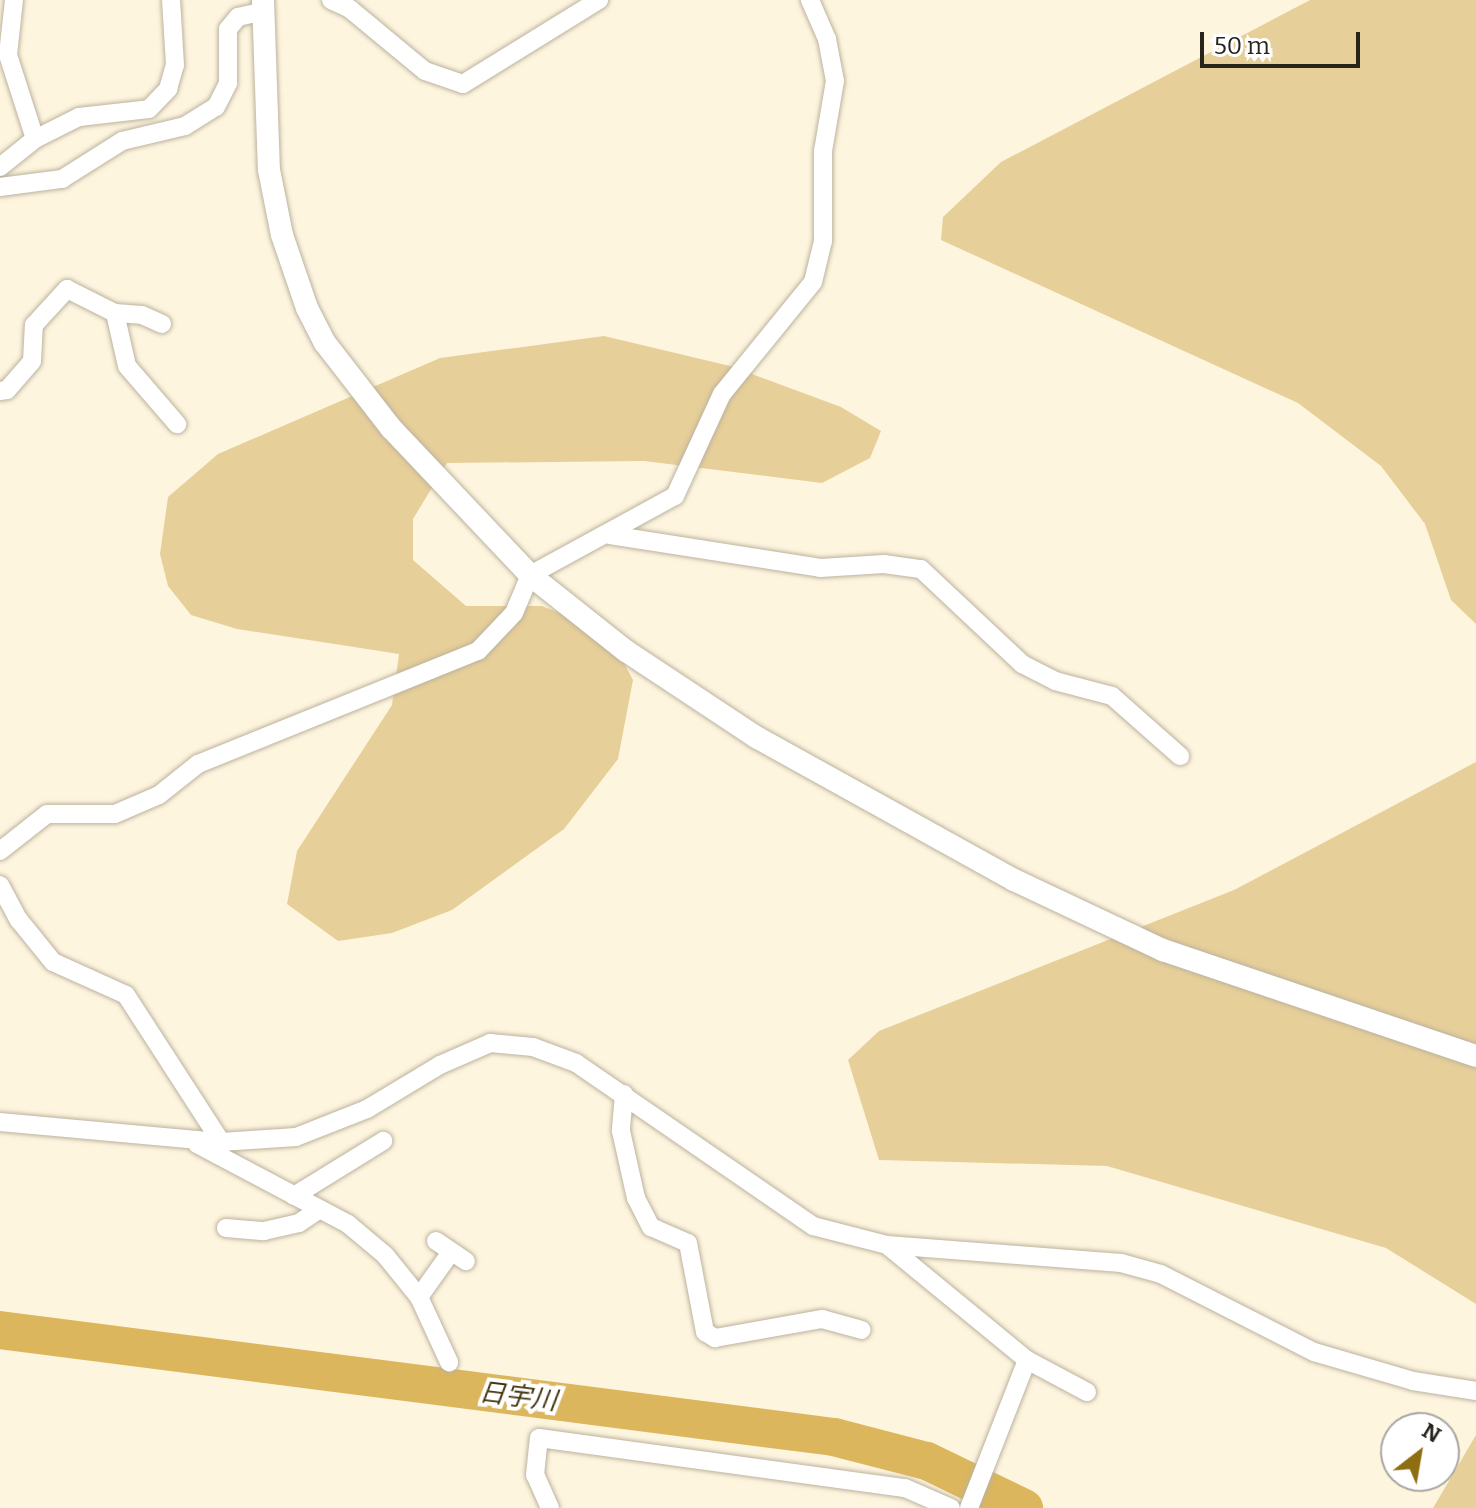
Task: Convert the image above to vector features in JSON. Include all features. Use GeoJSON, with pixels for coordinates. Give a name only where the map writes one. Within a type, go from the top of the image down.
{"type":"FeatureCollection","features":[{"type":"Feature","properties":{"kind":"street"},"geometry":{"type":"LineString","coordinates":[[14,0],[8,55],[35,139]]}},
{"type":"Feature","properties":{"kind":"street"},"geometry":{"type":"LineString","coordinates":[[0,167],[35,139],[79,117],[149,109],[168,89],[175,65],[171,0]]}},
{"type":"Feature","properties":{"kind":"street"},"geometry":{"type":"LineString","coordinates":[[331,0],[350,9],[425,71],[463,84],[599,0]]}},
{"type":"Feature","properties":{"kind":"street"},"geometry":{"type":"LineString","coordinates":[[0,851],[47,814],[115,814],[159,795],[198,764],[478,651],[514,613],[530,575],[610,535],[675,496],[722,394],[813,282],[823,241],[823,151],[835,81],[827,39],[810,0]]}},
{"type":"Feature","properties":{"kind":"street"},"geometry":{"type":"LineString","coordinates":[[0,187],[62,179],[122,141],[185,126],[216,107],[228,83],[228,29],[238,17],[263,6],[269,170],[282,235],[325,343],[391,428],[530,575],[626,651],[756,737],[1014,880],[1163,950],[1476,1056]]}},
{"type":"Feature","properties":{"kind":"street"},"geometry":{"type":"LineString","coordinates":[[0,391],[32,361],[34,325],[67,289],[115,313],[162,324]]}},
{"type":"Feature","properties":{"kind":"street"},"geometry":{"type":"LineString","coordinates":[[115,313],[127,366],[177,424]]}},
{"type":"Feature","properties":{"kind":"street"},"geometry":{"type":"LineString","coordinates":[[610,535],[820,568],[884,564],[921,569],[1022,664],[1055,681],[1112,696],[1180,756]]}},
{"type":"Feature","properties":{"kind":"street"},"geometry":{"type":"LineString","coordinates":[[0,885],[19,920],[53,962],[133,1003],[221,1142]]}},
{"type":"Feature","properties":{"kind":"street"},"geometry":{"type":"LineString","coordinates":[[0,1122],[221,1142],[296,1137],[367,1109],[440,1065],[490,1043],[533,1047],[576,1063],[813,1226],[887,1245],[1121,1263],[1161,1274],[1314,1352],[1413,1381],[1476,1391]]}},
{"type":"Feature","properties":{"kind":"street"},"geometry":{"type":"LineString","coordinates":[[624,1094],[621,1131],[636,1198],[651,1227],[688,1243],[705,1332],[715,1338],[822,1319],[862,1330]]}},
{"type":"Feature","properties":{"kind":"street"},"geometry":{"type":"LineString","coordinates":[[184,1137],[348,1224],[385,1255],[419,1297],[449,1362]]}},
{"type":"Feature","properties":{"kind":"street"},"geometry":{"type":"LineString","coordinates":[[294,1196],[383,1141]]}},
{"type":"Feature","properties":{"kind":"street"},"geometry":{"type":"LineString","coordinates":[[226,1228],[264,1231],[299,1223],[320,1209]]}},
{"type":"Feature","properties":{"kind":"street"},"geometry":{"type":"LineString","coordinates":[[887,1245],[1027,1360],[1087,1392]]}},
{"type":"Feature","properties":{"kind":"street"},"geometry":{"type":"LineString","coordinates":[[419,1297],[451,1251]]}},
{"type":"Feature","properties":{"kind":"street"},"geometry":{"type":"LineString","coordinates":[[969,1508],[1027,1360]]}},
{"type":"Feature","properties":{"kind":"street"},"geometry":{"type":"LineString","coordinates":[[550,1508],[535,1475],[539,1438],[905,1488],[951,1508]]}},
{"type":"Feature","properties":{"kind":"shaded area"},"geometry":{"type":"Polygon","coordinates":[[[1310,0],[1476,0],[1476,624],[1451,600],[1425,524],[1381,466],[1298,403],[941,240],[943,217],[1001,162],[1310,0]]]}},
{"type":"Feature","properties":{"kind":"shaded area"},"geometry":{"type":"Polygon","coordinates":[[[604,336],[730,366],[841,407],[881,431],[870,458],[822,483],[644,461],[447,463],[413,519],[413,560],[466,606],[542,606],[608,633],[633,680],[618,759],[564,829],[452,910],[392,933],[338,941],[287,904],[297,851],[392,705],[399,654],[237,629],[191,615],[168,586],[160,554],[168,497],[218,454],[440,358],[604,336]]]}},
{"type":"Feature","properties":{"kind":"shaded area"},"geometry":{"type":"Polygon","coordinates":[[[1476,762],[1476,1304],[1386,1248],[1107,1166],[879,1160],[848,1060],[879,1031],[1234,890],[1476,762]]]}},
{"type":"Feature","properties":{"kind":"shaded area"},"geometry":{"type":"Polygon","coordinates":[[[1476,1435],[1476,1508],[1433,1508],[1442,1492],[1460,1492],[1460,1462],[1476,1435]]]}},
{"type":"Feature","properties":{"kind":"waterway","name":"日宇川"},"geometry":{"type":"LineString","coordinates":[[0,1330],[834,1437],[927,1461],[1024,1508]]}}]}
